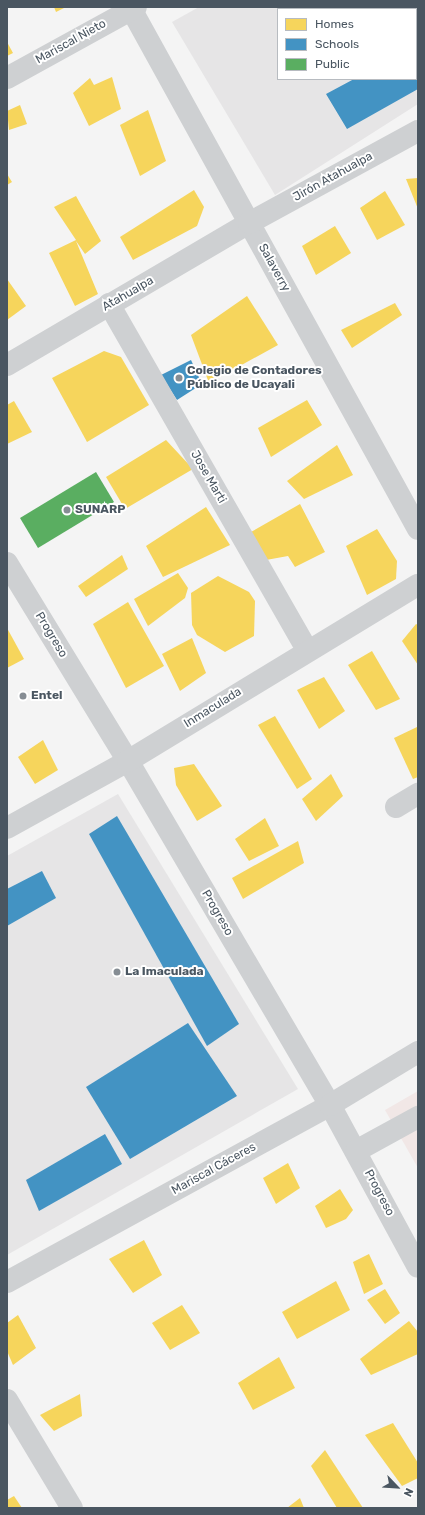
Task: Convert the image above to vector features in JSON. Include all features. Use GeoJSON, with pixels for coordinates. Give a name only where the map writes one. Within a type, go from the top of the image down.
{"type":"FeatureCollection","features":[{"type":"Feature","properties":{"kind":"street","name":"Mariscal Nieto"},"geometry":{"type":"LineString","coordinates":[[7,78],[132,8]]}},
{"type":"Feature","properties":{"kind":"street","name":"Salaverry"},"geometry":{"type":"LineString","coordinates":[[132,8],[418,529]]}},
{"type":"Feature","properties":{"kind":"street","name":"Jirón Atahualpa"},"geometry":{"type":"LineString","coordinates":[[249,223],[418,131]]}},
{"type":"Feature","properties":{"kind":"street","name":"Atahualpa"},"geometry":{"type":"LineString","coordinates":[[7,365],[249,223]]}},
{"type":"Feature","properties":{"kind":"street","name":"Jose Marti"},"geometry":{"type":"LineString","coordinates":[[109,304],[307,650]]}},
{"type":"Feature","properties":{"kind":"street","name":"Progreso"},"geometry":{"type":"LineString","coordinates":[[7,563],[128,761],[330,1105],[418,1267]]}},
{"type":"Feature","properties":{"kind":"street","name":"Inmaculada"},"geometry":{"type":"LineString","coordinates":[[7,828],[128,761],[307,650],[418,585]]}},
{"type":"Feature","properties":{"kind":"street"},"geometry":{"type":"LineString","coordinates":[[396,807],[418,794]]}},
{"type":"Feature","properties":{"kind":"street","name":"Mariscal Cáceres"},"geometry":{"type":"LineString","coordinates":[[7,1282],[330,1105],[418,1052]]}},
{"type":"Feature","properties":{"kind":"street"},"geometry":{"type":"LineString","coordinates":[[356,1151],[418,1117]]}},
{"type":"Feature","properties":{"kind":"street"},"geometry":{"type":"LineString","coordinates":[[7,1400],[72,1508]]}},
{"type":"Feature","properties":{"kind":"shaded area"},"geometry":{"type":"Polygon","coordinates":[[[199,7],[418,7],[418,104],[275,195],[172,22],[199,7]]]}},
{"type":"Feature","properties":{"kind":"shaded area","name":"La Imaculada"},"geometry":{"type":"Polygon","coordinates":[[[118,794],[298,1089],[7,1255],[7,856],[118,794]]]}},
{"type":"Feature","properties":{"kind":"shaded area"},"geometry":{"type":"Polygon","coordinates":[[[418,1091],[418,1168],[385,1110],[418,1091]]]}},
{"type":"Feature","properties":{"kind":"building: Homes"},"geometry":{"type":"Polygon","coordinates":[[[54,7],[66,7],[56,12],[54,7]]]}},
{"type":"Feature","properties":{"kind":"building: Homes"},"geometry":{"type":"Polygon","coordinates":[[[7,42],[13,53],[7,56],[7,42]]]}},
{"type":"Feature","properties":{"kind":"building: Homes"},"geometry":{"type":"Polygon","coordinates":[[[112,77],[121,109],[89,126],[73,93],[90,78],[94,85],[112,77]]]}},
{"type":"Feature","properties":{"kind":"building: Homes"},"geometry":{"type":"Polygon","coordinates":[[[20,105],[27,124],[9,130],[7,111],[20,105]]]}},
{"type":"Feature","properties":{"kind":"building: Homes"},"geometry":{"type":"Polygon","coordinates":[[[148,110],[166,161],[140,176],[120,125],[148,110]]]}},
{"type":"Feature","properties":{"kind":"building: Homes"},"geometry":{"type":"Polygon","coordinates":[[[7,174],[12,182],[7,185],[7,174]]]}},
{"type":"Feature","properties":{"kind":"building: Homes"},"geometry":{"type":"Polygon","coordinates":[[[418,178],[418,209],[406,179],[418,178]]]}},
{"type":"Feature","properties":{"kind":"building: Homes"},"geometry":{"type":"Polygon","coordinates":[[[194,190],[204,207],[197,226],[133,260],[120,237],[194,190]]]}},
{"type":"Feature","properties":{"kind":"building: Homes"},"geometry":{"type":"Polygon","coordinates":[[[385,191],[405,225],[377,240],[360,208],[385,191]]]}},
{"type":"Feature","properties":{"kind":"building: Homes"},"geometry":{"type":"Polygon","coordinates":[[[76,196],[101,241],[85,254],[76,241],[98,294],[75,306],[49,253],[76,240],[54,207],[76,196]]]}},
{"type":"Feature","properties":{"kind":"building: Homes"},"geometry":{"type":"Polygon","coordinates":[[[335,226],[351,253],[316,275],[302,246],[335,226]]]}},
{"type":"Feature","properties":{"kind":"building: Homes"},"geometry":{"type":"Polygon","coordinates":[[[7,279],[26,306],[7,320],[7,279]]]}},
{"type":"Feature","properties":{"kind":"building: Homes"},"geometry":{"type":"Polygon","coordinates":[[[247,296],[278,345],[209,383],[191,335],[247,296]]]}},
{"type":"Feature","properties":{"kind":"building: Homes"},"geometry":{"type":"Polygon","coordinates":[[[395,303],[402,315],[352,348],[341,330],[395,303]]]}},
{"type":"Feature","properties":{"kind":"building: Homes"},"geometry":{"type":"Polygon","coordinates":[[[104,351],[121,357],[149,405],[87,442],[52,378],[104,351]]]}},
{"type":"Feature","properties":{"kind":"building: Homes"},"geometry":{"type":"Polygon","coordinates":[[[307,400],[322,425],[271,457],[258,428],[307,400]]]}},
{"type":"Feature","properties":{"kind":"building: Homes"},"geometry":{"type":"Polygon","coordinates":[[[14,401],[32,432],[7,444],[7,405],[14,401]]]}},
{"type":"Feature","properties":{"kind":"building: Homes"},"geometry":{"type":"Polygon","coordinates":[[[166,440],[193,469],[125,509],[106,477],[166,440]]]}},
{"type":"Feature","properties":{"kind":"building: Homes"},"geometry":{"type":"Polygon","coordinates":[[[337,445],[353,475],[304,499],[287,481],[337,445]]]}},
{"type":"Feature","properties":{"kind":"building: Homes"},"geometry":{"type":"Polygon","coordinates":[[[300,504],[325,552],[295,567],[288,556],[266,560],[251,532],[300,504]]]}},
{"type":"Feature","properties":{"kind":"building: Homes"},"geometry":{"type":"Polygon","coordinates":[[[206,507],[230,545],[163,577],[146,546],[206,507]]]}},
{"type":"Feature","properties":{"kind":"building: Homes"},"geometry":{"type":"Polygon","coordinates":[[[377,529],[397,561],[396,579],[367,595],[346,546],[377,529]]]}},
{"type":"Feature","properties":{"kind":"building: Homes"},"geometry":{"type":"Polygon","coordinates":[[[122,555],[128,569],[86,597],[78,586],[122,555]]]}},
{"type":"Feature","properties":{"kind":"building: Homes"},"geometry":{"type":"Polygon","coordinates":[[[178,573],[188,588],[185,598],[148,626],[134,599],[178,573]]]}},
{"type":"Feature","properties":{"kind":"building: Homes"},"geometry":{"type":"Polygon","coordinates":[[[218,576],[249,592],[255,601],[254,636],[225,652],[197,635],[192,625],[191,593],[218,576]]]}},
{"type":"Feature","properties":{"kind":"building: Homes"},"geometry":{"type":"Polygon","coordinates":[[[128,602],[164,666],[126,688],[93,624],[128,602]]]}},
{"type":"Feature","properties":{"kind":"building: Homes"},"geometry":{"type":"Polygon","coordinates":[[[416,624],[418,625],[418,665],[402,641],[416,624]]]}},
{"type":"Feature","properties":{"kind":"building: Homes"},"geometry":{"type":"Polygon","coordinates":[[[7,628],[24,659],[7,668],[7,628]]]}},
{"type":"Feature","properties":{"kind":"building: Homes"},"geometry":{"type":"Polygon","coordinates":[[[192,638],[206,673],[180,691],[162,654],[192,638]]]}},
{"type":"Feature","properties":{"kind":"building: Homes"},"geometry":{"type":"Polygon","coordinates":[[[372,651],[400,699],[376,710],[348,665],[372,651]]]}},
{"type":"Feature","properties":{"kind":"building: Homes"},"geometry":{"type":"Polygon","coordinates":[[[324,677],[345,711],[319,729],[297,690],[324,677]]]}},
{"type":"Feature","properties":{"kind":"building: Homes"},"geometry":{"type":"Polygon","coordinates":[[[275,716],[312,779],[297,789],[258,725],[275,716]]]}},
{"type":"Feature","properties":{"kind":"building: Homes"},"geometry":{"type":"Polygon","coordinates":[[[417,727],[418,777],[413,779],[394,738],[417,727]]]}},
{"type":"Feature","properties":{"kind":"building: Homes"},"geometry":{"type":"Polygon","coordinates":[[[43,740],[58,770],[35,784],[18,757],[43,740]]]}},
{"type":"Feature","properties":{"kind":"building: Homes"},"geometry":{"type":"Polygon","coordinates":[[[194,764],[222,806],[197,821],[176,785],[174,768],[194,764]]]}},
{"type":"Feature","properties":{"kind":"building: Homes"},"geometry":{"type":"Polygon","coordinates":[[[331,774],[343,796],[316,821],[302,799],[331,774]]]}},
{"type":"Feature","properties":{"kind":"building: Homes"},"geometry":{"type":"Polygon","coordinates":[[[265,818],[279,846],[249,861],[235,839],[265,818]]]}},
{"type":"Feature","properties":{"kind":"building: Homes"},"geometry":{"type":"Polygon","coordinates":[[[298,841],[304,863],[243,899],[232,878],[298,841]]]}},
{"type":"Feature","properties":{"kind":"building: Homes"},"geometry":{"type":"Polygon","coordinates":[[[288,1163],[300,1188],[276,1204],[263,1178],[288,1163]]]}},
{"type":"Feature","properties":{"kind":"building: Homes"},"geometry":{"type":"Polygon","coordinates":[[[340,1189],[353,1210],[346,1219],[326,1228],[315,1206],[340,1189]]]}},
{"type":"Feature","properties":{"kind":"building: Homes"},"geometry":{"type":"Polygon","coordinates":[[[144,1240],[162,1275],[133,1293],[109,1259],[144,1240]]]}},
{"type":"Feature","properties":{"kind":"building: Homes"},"geometry":{"type":"Polygon","coordinates":[[[369,1254],[383,1284],[364,1294],[353,1262],[369,1254]]]}},
{"type":"Feature","properties":{"kind":"building: Homes"},"geometry":{"type":"Polygon","coordinates":[[[336,1281],[350,1310],[297,1339],[282,1312],[336,1281]]]}},
{"type":"Feature","properties":{"kind":"building: Homes"},"geometry":{"type":"Polygon","coordinates":[[[385,1289],[400,1313],[385,1324],[367,1300],[385,1289]]]}},
{"type":"Feature","properties":{"kind":"building: Homes"},"geometry":{"type":"Polygon","coordinates":[[[182,1305],[200,1333],[170,1350],[152,1323],[182,1305]]]}},
{"type":"Feature","properties":{"kind":"building: Homes"},"geometry":{"type":"Polygon","coordinates":[[[18,1315],[36,1348],[13,1365],[7,1351],[7,1323],[18,1315]]]}},
{"type":"Feature","properties":{"kind":"building: Homes"},"geometry":{"type":"Polygon","coordinates":[[[409,1321],[418,1332],[418,1354],[371,1375],[360,1359],[409,1321]]]}},
{"type":"Feature","properties":{"kind":"building: Homes"},"geometry":{"type":"Polygon","coordinates":[[[279,1357],[295,1388],[253,1410],[238,1383],[279,1357]]]}},
{"type":"Feature","properties":{"kind":"building: Homes"},"geometry":{"type":"Polygon","coordinates":[[[80,1394],[82,1416],[54,1431],[40,1415],[80,1394]]]}},
{"type":"Feature","properties":{"kind":"building: Homes"},"geometry":{"type":"Polygon","coordinates":[[[393,1423],[418,1463],[418,1478],[402,1486],[365,1435],[393,1423]]]}},
{"type":"Feature","properties":{"kind":"building: Homes"},"geometry":{"type":"Polygon","coordinates":[[[325,1450],[363,1508],[337,1508],[311,1466],[325,1450]]]}},
{"type":"Feature","properties":{"kind":"building: Homes"},"geometry":{"type":"Polygon","coordinates":[[[14,1496],[22,1508],[7,1508],[7,1500],[14,1496]]]}},
{"type":"Feature","properties":{"kind":"building: Homes"},"geometry":{"type":"Polygon","coordinates":[[[300,1498],[304,1508],[287,1508],[300,1498]]]}},
{"type":"Feature","properties":{"kind":"building: Schools"},"geometry":{"type":"Polygon","coordinates":[[[418,46],[418,89],[347,129],[326,94],[352,80],[417,80],[418,46]]]}},
{"type":"Feature","properties":{"kind":"building: Schools"},"geometry":{"type":"Polygon","coordinates":[[[191,360],[202,384],[177,400],[161,375],[191,360]]]}},
{"type":"Feature","properties":{"kind":"building: Schools"},"geometry":{"type":"Polygon","coordinates":[[[117,816],[239,1024],[207,1046],[89,834],[117,816]]]}},
{"type":"Feature","properties":{"kind":"building: Schools"},"geometry":{"type":"Polygon","coordinates":[[[42,871],[56,898],[7,926],[7,889],[42,871]]]}},
{"type":"Feature","properties":{"kind":"building: Schools"},"geometry":{"type":"Polygon","coordinates":[[[188,1023],[237,1096],[130,1159],[86,1087],[188,1023]]]}},
{"type":"Feature","properties":{"kind":"building: Schools"},"geometry":{"type":"Polygon","coordinates":[[[105,1134],[122,1164],[39,1211],[26,1180],[105,1134]]]}},
{"type":"Feature","properties":{"kind":"building: Public","name":"SUNARP"},"geometry":{"type":"Polygon","coordinates":[[[96,472],[114,502],[38,548],[20,518],[96,472]]]}},
{"type":"Feature","properties":{"kind":"place","name":"Colegio de Contadores Público de Ucayali"},"geometry":{"type":"Point","coordinates":[179,378]}},
{"type":"Feature","properties":{"kind":"place","name":"SUNARP"},"geometry":{"type":"Point","coordinates":[67,510]}},
{"type":"Feature","properties":{"kind":"place","name":"Entel"},"geometry":{"type":"Point","coordinates":[23,696]}},
{"type":"Feature","properties":{"kind":"place","name":"La Imaculada"},"geometry":{"type":"Point","coordinates":[117,972]}}]}
